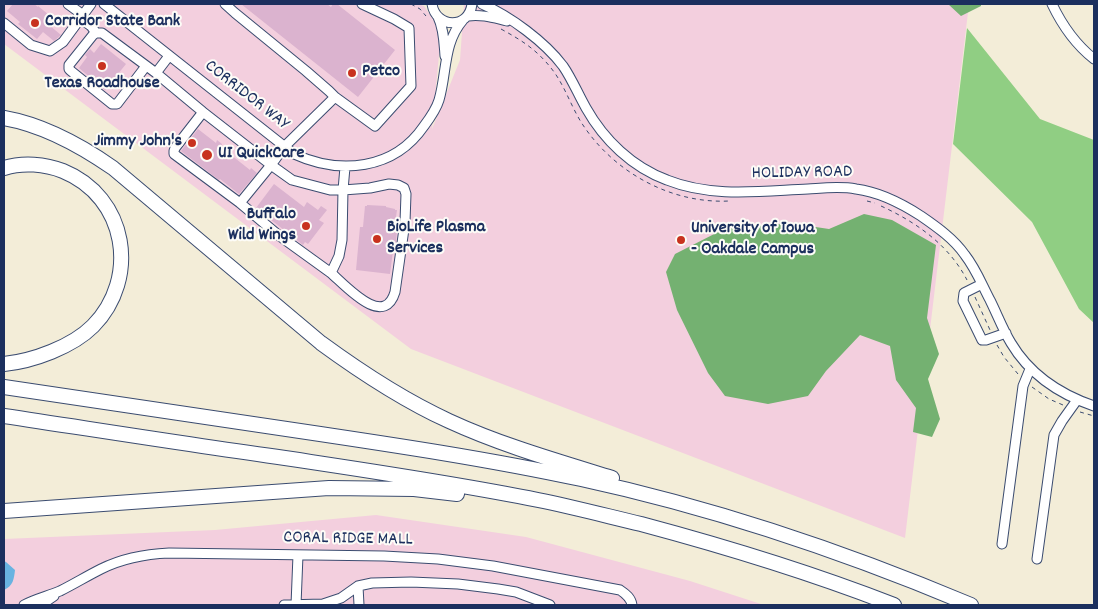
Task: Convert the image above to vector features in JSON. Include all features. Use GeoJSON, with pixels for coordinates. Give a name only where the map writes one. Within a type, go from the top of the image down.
{"type":"FeatureCollection","features":[{"type":"Feature","properties":{"kind":"highway"},"geometry":{"type":"LineString","coordinates":[[4,118],[49,131],[77,145],[113,168],[321,343],[355,368],[418,406],[489,437],[731,519]]}},
{"type":"Feature","properties":{"kind":"highway"},"geometry":{"type":"LineString","coordinates":[[4,168],[21,164],[46,166],[70,174],[90,187],[106,207],[116,226],[122,262],[119,281],[113,298],[108,308],[92,327],[80,336],[46,353],[26,360],[4,364]]}},
{"type":"Feature","properties":{"kind":"highway"},"geometry":{"type":"LineString","coordinates":[[4,387],[378,443],[508,464],[582,480],[638,493],[797,539],[911,580],[971,605]]}},
{"type":"Feature","properties":{"kind":"highway"},"geometry":{"type":"LineString","coordinates":[[4,416],[470,487],[540,500],[614,517],[757,557],[894,605]]}},
{"type":"Feature","properties":{"kind":"highway"},"geometry":{"type":"LineString","coordinates":[[4,511],[329,488],[375,488],[447,493],[614,517]]}},
{"type":"Feature","properties":{"kind":"street"},"geometry":{"type":"LineString","coordinates":[[68,4],[96,33]]}},
{"type":"Feature","properties":{"kind":"street"},"geometry":{"type":"LineString","coordinates":[[4,23],[31,45],[50,51],[63,42],[91,4]]}},
{"type":"Feature","properties":{"kind":"street","name":"CORRIDOR WAY"},"geometry":{"type":"LineString","coordinates":[[104,4],[294,154],[319,164],[345,167],[359,166],[389,157],[402,150],[421,132],[436,109],[445,63],[456,28],[465,18]]}},
{"type":"Feature","properties":{"kind":"street"},"geometry":{"type":"LineString","coordinates":[[226,4],[235,14],[335,97],[375,126],[411,86],[409,28],[362,4]]}},
{"type":"Feature","properties":{"kind":"street"},"geometry":{"type":"LineString","coordinates":[[465,18],[472,9],[472,4]]}},
{"type":"Feature","properties":{"kind":"street","name":"HOLIDAY ROAD"},"geometry":{"type":"LineString","coordinates":[[482,4],[515,23],[540,42],[563,66],[594,121],[614,145],[652,173],[682,185],[713,191],[732,192],[837,187],[856,189],[874,193],[900,203],[920,215],[946,235],[964,254],[975,270],[1016,351],[1030,369],[1060,392],[1094,406]]}},
{"type":"Feature","properties":{"kind":"street"},"geometry":{"type":"LineString","coordinates":[[1052,4],[1069,33],[1094,59]]}},
{"type":"Feature","properties":{"kind":"street"},"geometry":{"type":"LineString","coordinates":[[430,5],[433,18]]}},
{"type":"Feature","properties":{"kind":"street","name":"HOLIDAY ROAD"},"geometry":{"type":"LineString","coordinates":[[433,18],[451,23],[474,15],[515,23]]}},
{"type":"Feature","properties":{"kind":"street","name":"CORRIDOR WAY"},"geometry":{"type":"LineString","coordinates":[[433,18],[443,31],[445,63]]}},
{"type":"Feature","properties":{"kind":"street"},"geometry":{"type":"LineString","coordinates":[[146,66],[117,104],[112,104],[69,69],[69,64],[93,35],[102,33],[156,73],[203,112],[292,180],[330,190],[370,188],[390,184],[404,188],[406,194],[405,222],[392,301],[386,306],[381,307],[366,304],[331,273],[174,154],[175,148],[203,112]]}},
{"type":"Feature","properties":{"kind":"street"},"geometry":{"type":"LineString","coordinates":[[156,73],[169,56]]}},
{"type":"Feature","properties":{"kind":"street"},"geometry":{"type":"LineString","coordinates":[[240,203],[284,146],[335,97]]}},
{"type":"Feature","properties":{"kind":"street"},"geometry":{"type":"LineString","coordinates":[[331,273],[339,256],[342,240],[345,167]]}},
{"type":"Feature","properties":{"kind":"street"},"geometry":{"type":"LineString","coordinates":[[982,284],[964,293],[963,301],[982,340],[1006,333]]}},
{"type":"Feature","properties":{"kind":"street"},"geometry":{"type":"LineString","coordinates":[[1002,544],[1023,386],[1030,369]]}},
{"type":"Feature","properties":{"kind":"street"},"geometry":{"type":"LineString","coordinates":[[1037,559],[1054,435],[1077,400]]}},
{"type":"Feature","properties":{"kind":"street","name":"CORAL RIDGE MALL"},"geometry":{"type":"LineString","coordinates":[[42,605],[60,591],[102,568],[132,557],[169,553],[411,557],[457,561],[620,590],[629,598],[632,605]]}},
{"type":"Feature","properties":{"kind":"street"},"geometry":{"type":"LineString","coordinates":[[296,605],[298,555]]}},
{"type":"Feature","properties":{"kind":"street"},"geometry":{"type":"LineString","coordinates":[[284,605],[323,604],[341,598],[358,586],[372,583],[403,582],[498,588],[516,592],[550,605]]}},
{"type":"Feature","properties":{"kind":"street"},"geometry":{"type":"LineString","coordinates":[[358,586],[359,605]]}},
{"type":"Feature","properties":{"kind":"street","name":"CORAL RIDGE MALL"},"geometry":{"type":"LineString","coordinates":[[24,605],[60,591]]}},
{"type":"Feature","properties":{"kind":"path"},"geometry":{"type":"LineString","coordinates":[[411,4],[414,4],[433,18]]}},
{"type":"Feature","properties":{"kind":"path"},"geometry":{"type":"LineString","coordinates":[[496,27],[521,40],[543,59],[552,69],[593,139],[608,155],[628,171],[666,191],[690,198],[734,201]]}},
{"type":"Feature","properties":{"kind":"path"},"geometry":{"type":"LineString","coordinates":[[861,199],[879,204],[895,212],[937,241],[958,264],[1004,357],[1031,387],[1049,399],[1079,412],[1094,416]]}},
{"type":"Feature","properties":{"kind":"shaded area","name":"University of Iowa - Oakdale Campus"},"geometry":{"type":"Polygon","coordinates":[[[4,4],[418,4],[424,6],[441,34],[432,129],[460,60],[464,4],[969,4],[905,538],[411,349],[4,44],[4,4]]]}},
{"type":"Feature","properties":{"kind":"shaded area"},"geometry":{"type":"Polygon","coordinates":[[[376,515],[526,537],[690,581],[764,605],[4,605],[4,539],[215,530],[376,515]]]}},
{"type":"Feature","properties":{"kind":"green space"},"geometry":{"type":"Polygon","coordinates":[[[948,4],[981,4],[981,6],[961,16],[948,4]]]}},
{"type":"Feature","properties":{"kind":"green space"},"geometry":{"type":"Polygon","coordinates":[[[967,28],[1040,119],[1094,140],[1094,323],[1079,309],[1032,222],[953,144],[967,28]]]}},
{"type":"Feature","properties":{"kind":"green space"},"geometry":{"type":"Polygon","coordinates":[[[864,214],[892,220],[936,245],[927,318],[939,354],[928,379],[940,419],[932,437],[913,432],[916,408],[896,380],[890,346],[860,335],[826,371],[808,396],[768,404],[725,396],[708,373],[677,310],[666,272],[675,254],[724,229],[789,223],[829,229],[864,214]]]}},
{"type":"Feature","properties":{"kind":"water"},"geometry":{"type":"Polygon","coordinates":[[[4,561],[15,570],[12,582],[4,590],[4,561]]]}},
{"type":"Feature","properties":{"kind":"building","name":"Corridor State Bank"},"geometry":{"type":"Polygon","coordinates":[[[13,4],[34,4],[38,6],[54,19],[49,25],[61,35],[54,41],[43,32],[37,39],[18,24],[20,22],[7,11],[13,4]]]}},
{"type":"Feature","properties":{"kind":"building","name":"Petco"},"geometry":{"type":"Polygon","coordinates":[[[241,4],[327,4],[331,7],[333,4],[337,4],[395,50],[358,97],[241,4]]]}},
{"type":"Feature","properties":{"kind":"building","name":"Texas Roadhouse"},"geometry":{"type":"Polygon","coordinates":[[[101,44],[126,64],[105,90],[79,68],[90,49],[94,53],[101,44]]]}},
{"type":"Feature","properties":{"kind":"building"},"geometry":{"type":"Polygon","coordinates":[[[198,129],[216,143],[217,140],[222,144],[221,147],[250,170],[251,168],[257,173],[239,194],[181,151],[198,129]]]}},
{"type":"Feature","properties":{"kind":"building"},"geometry":{"type":"Polygon","coordinates":[[[274,184],[304,207],[307,202],[318,210],[321,206],[327,210],[319,220],[324,223],[308,244],[305,242],[303,245],[256,208],[274,184]]]}},
{"type":"Feature","properties":{"kind":"building","name":"BioLife Plasma Services"},"geometry":{"type":"Polygon","coordinates":[[[365,206],[386,206],[397,210],[394,231],[397,231],[395,251],[393,251],[390,274],[356,270],[360,227],[363,227],[365,206]]]}},
{"type":"Feature","properties":{"kind":"place","name":"Corridor State Bank"},"geometry":{"type":"Point","coordinates":[35,23]}},
{"type":"Feature","properties":{"kind":"place","name":"Texas Roadhouse"},"geometry":{"type":"Point","coordinates":[102,66]}},
{"type":"Feature","properties":{"kind":"place","name":"Petco"},"geometry":{"type":"Point","coordinates":[352,73]}},
{"type":"Feature","properties":{"kind":"place","name":"Jimmy John's"},"geometry":{"type":"Point","coordinates":[192,143]}},
{"type":"Feature","properties":{"kind":"place","name":"UI QuickCare"},"geometry":{"type":"Point","coordinates":[207,155]}},
{"type":"Feature","properties":{"kind":"place","name":"Buffalo Wild Wings"},"geometry":{"type":"Point","coordinates":[306,226]}},
{"type":"Feature","properties":{"kind":"place","name":"BioLife Plasma Services"},"geometry":{"type":"Point","coordinates":[377,239]}},
{"type":"Feature","properties":{"kind":"place","name":"University of Iowa - Oakdale Campus"},"geometry":{"type":"Point","coordinates":[681,240]}}]}
